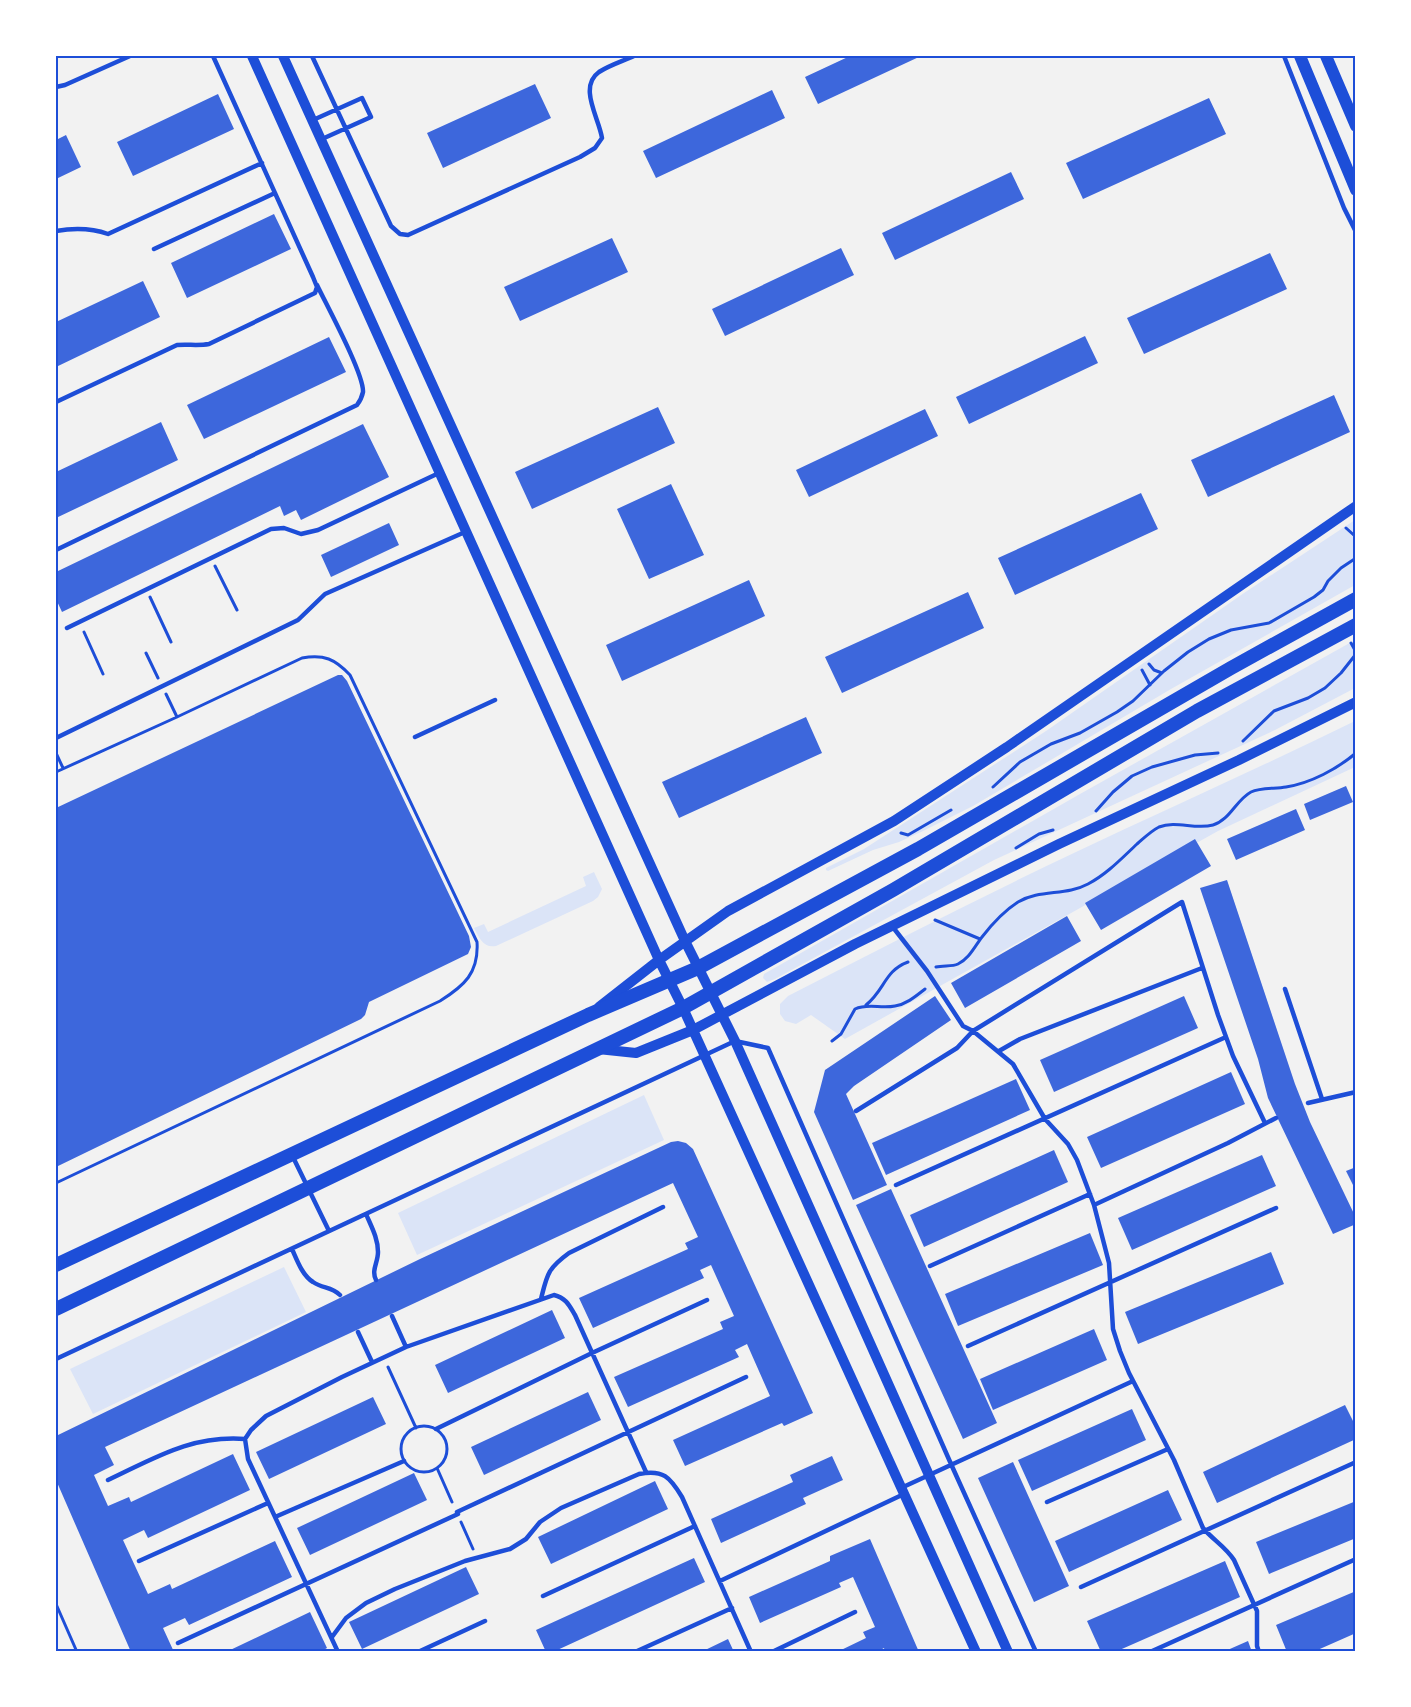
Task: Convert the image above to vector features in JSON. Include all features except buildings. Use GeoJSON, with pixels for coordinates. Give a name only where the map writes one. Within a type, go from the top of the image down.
{"type":"FeatureCollection","features":[{"type":"Feature","properties":{"kind":"main road"},"geometry":{"type":"LineString","coordinates":[[1300,56],[1356,190]]}},
{"type":"Feature","properties":{"kind":"main road"},"geometry":{"type":"LineString","coordinates":[[1326,56],[1356,126]]}},
{"type":"Feature","properties":{"kind":"main road"},"geometry":{"type":"LineString","coordinates":[[56,1265],[588,1015],[698,968],[918,849],[1231,668],[1356,599]]}},
{"type":"Feature","properties":{"kind":"main road"},"geometry":{"type":"LineString","coordinates":[[56,1309],[683,1008],[893,890],[1197,711],[1356,625]]}},
{"type":"Feature","properties":{"kind":"street"},"geometry":{"type":"LineString","coordinates":[[252,56],[659,960],[705,1055],[976,1652]]}},
{"type":"Feature","properties":{"kind":"street"},"geometry":{"type":"LineString","coordinates":[[283,56],[685,941],[735,1041],[1008,1652]]}},
{"type":"Feature","properties":{"kind":"street"},"geometry":{"type":"LineString","coordinates":[[588,1015],[707,924],[883,827],[1007,747],[1356,506]]}},
{"type":"Feature","properties":{"kind":"street"},"geometry":{"type":"LineString","coordinates":[[598,1049],[636,1053],[693,1030],[855,944],[1356,702]]}},
{"type":"Feature","properties":{"kind":"lane"},"geometry":{"type":"LineString","coordinates":[[56,87],[65,86],[130,56]]}},
{"type":"Feature","properties":{"kind":"lane"},"geometry":{"type":"LineString","coordinates":[[56,550],[357,405],[362,397],[363,390],[359,373],[213,56]]}},
{"type":"Feature","properties":{"kind":"lane"},"geometry":{"type":"LineString","coordinates":[[312,56],[391,226],[400,234],[408,235],[580,157],[595,148],[602,138],[591,101],[589,89],[591,80],[600,72],[634,56]]}},
{"type":"Feature","properties":{"kind":"lane"},"geometry":{"type":"LineString","coordinates":[[1284,56],[1344,208],[1356,232]]}},
{"type":"Feature","properties":{"kind":"lane"},"geometry":{"type":"LineString","coordinates":[[313,120],[362,98],[371,117],[321,139]]}},
{"type":"Feature","properties":{"kind":"lane"},"geometry":{"type":"LineString","coordinates":[[56,231],[79,228],[108,234],[262,163]]}},
{"type":"Feature","properties":{"kind":"lane"},"geometry":{"type":"LineString","coordinates":[[154,249],[275,193]]}},
{"type":"Feature","properties":{"kind":"lane"},"geometry":{"type":"LineString","coordinates":[[56,402],[177,345],[208,344],[315,293],[317,287],[314,277]]}},
{"type":"Feature","properties":{"kind":"lane"},"geometry":{"type":"LineString","coordinates":[[66,628],[274,528],[284,528],[301,534],[318,530],[439,474]]}},
{"type":"Feature","properties":{"kind":"lane"},"geometry":{"type":"LineString","coordinates":[[56,738],[298,620],[326,594],[465,532]]}},
{"type":"Feature","properties":{"kind":"lane"},"geometry":{"type":"LineString","coordinates":[[415,737],[495,700]]}},
{"type":"Feature","properties":{"kind":"lane"},"geometry":{"type":"LineString","coordinates":[[856,1110],[957,1048],[973,1031],[1182,902],[1233,1056],[1265,1123]]}},
{"type":"Feature","properties":{"kind":"lane"},"geometry":{"type":"LineString","coordinates":[[892,926],[927,971],[963,1026],[973,1031],[1013,1064],[1044,1119],[1068,1144],[1077,1160],[1094,1205],[1109,1263],[1113,1329],[1120,1351],[1205,1531],[1229,1552],[1254,1605],[1258,1619],[1257,1646],[1259,1652]]}},
{"type":"Feature","properties":{"kind":"lane"},"geometry":{"type":"LineString","coordinates":[[999,1051],[1020,1039],[1202,968]]}},
{"type":"Feature","properties":{"kind":"lane"},"geometry":{"type":"LineString","coordinates":[[1285,989],[1322,1099]]}},
{"type":"Feature","properties":{"kind":"lane"},"geometry":{"type":"LineString","coordinates":[[896,1185],[1226,1037]]}},
{"type":"Feature","properties":{"kind":"lane"},"geometry":{"type":"LineString","coordinates":[[56,1359],[735,1041],[768,1047],[1036,1652]]}},
{"type":"Feature","properties":{"kind":"lane"},"geometry":{"type":"LineString","coordinates":[[1308,1103],[1356,1092]]}},
{"type":"Feature","properties":{"kind":"lane"},"geometry":{"type":"LineString","coordinates":[[1094,1205],[1228,1143],[1276,1118]]}},
{"type":"Feature","properties":{"kind":"lane"},"geometry":{"type":"LineString","coordinates":[[292,1154],[329,1231]]}},
{"type":"Feature","properties":{"kind":"lane"},"geometry":{"type":"LineString","coordinates":[[930,1266],[1090,1194]]}},
{"type":"Feature","properties":{"kind":"lane"},"geometry":{"type":"LineString","coordinates":[[540,1299],[548,1272],[568,1253],[663,1206]]}},
{"type":"Feature","properties":{"kind":"lane"},"geometry":{"type":"LineString","coordinates":[[968,1346],[1276,1208]]}},
{"type":"Feature","properties":{"kind":"lane"},"geometry":{"type":"LineString","coordinates":[[366,1214],[377,1238],[378,1253],[372,1273],[376,1280]]}},
{"type":"Feature","properties":{"kind":"lane"},"geometry":{"type":"LineString","coordinates":[[292,1249],[303,1271],[313,1282],[334,1289],[340,1295]]}},
{"type":"Feature","properties":{"kind":"lane"},"geometry":{"type":"LineString","coordinates":[[338,1652],[248,1459],[245,1439],[266,1416],[406,1347],[554,1295],[567,1301],[646,1472]]}},
{"type":"Feature","properties":{"kind":"lane"},"geometry":{"type":"LineString","coordinates":[[436,1429],[592,1353],[708,1300]]}},
{"type":"Feature","properties":{"kind":"lane"},"geometry":{"type":"LineString","coordinates":[[392,1316],[406,1347]]}},
{"type":"Feature","properties":{"kind":"lane"},"geometry":{"type":"LineString","coordinates":[[358,1332],[372,1362]]}},
{"type":"Feature","properties":{"kind":"lane"},"geometry":{"type":"LineString","coordinates":[[178,1643],[746,1377]]}},
{"type":"Feature","properties":{"kind":"lane"},"geometry":{"type":"LineString","coordinates":[[720,1581],[903,1491],[951,1464],[1133,1381]]}},
{"type":"Feature","properties":{"kind":"lane"},"geometry":{"type":"LineString","coordinates":[[108,1480],[188,1444],[214,1438],[245,1439]]}},
{"type":"Feature","properties":{"kind":"lane"},"geometry":{"type":"LineString","coordinates":[[1047,1502],[1168,1449]]}},
{"type":"Feature","properties":{"kind":"lane"},"geometry":{"type":"LineString","coordinates":[[275,1517],[404,1461]]}},
{"type":"Feature","properties":{"kind":"lane"},"geometry":{"type":"LineString","coordinates":[[1081,1587],[1356,1462]]}},
{"type":"Feature","properties":{"kind":"lane"},"geometry":{"type":"LineString","coordinates":[[332,1637],[346,1618],[366,1603],[465,1561],[510,1550],[526,1539],[540,1522],[561,1508],[646,1472],[661,1473],[672,1481],[752,1652]]}},
{"type":"Feature","properties":{"kind":"lane"},"geometry":{"type":"LineString","coordinates":[[139,1561],[268,1503]]}},
{"type":"Feature","properties":{"kind":"lane"},"geometry":{"type":"LineString","coordinates":[[543,1596],[695,1526]]}},
{"type":"Feature","properties":{"kind":"lane"},"geometry":{"type":"LineString","coordinates":[[1150,1652],[1356,1559]]}},
{"type":"Feature","properties":{"kind":"lane"},"geometry":{"type":"LineString","coordinates":[[634,1652],[732,1608]]}},
{"type":"Feature","properties":{"kind":"lane"},"geometry":{"type":"LineString","coordinates":[[772,1652],[855,1612]]}},
{"type":"Feature","properties":{"kind":"lane"},"geometry":{"type":"LineString","coordinates":[[418,1652],[485,1621]]}},
{"type":"Feature","properties":{"kind":"path"},"geometry":{"type":"LineString","coordinates":[[211,558],[237,610]]}},
{"type":"Feature","properties":{"kind":"path"},"geometry":{"type":"LineString","coordinates":[[988,791],[1020,762],[1051,744],[1095,725],[1133,701],[1188,652],[1221,633],[1269,623],[1314,597],[1323,590],[1328,581],[1341,568],[1356,558]]}},
{"type":"Feature","properties":{"kind":"path"},"geometry":{"type":"LineString","coordinates":[[146,589],[171,642]]}},
{"type":"Feature","properties":{"kind":"path"},"geometry":{"type":"LineString","coordinates":[[79,622],[103,674]]}},
{"type":"Feature","properties":{"kind":"path"},"geometry":{"type":"LineString","coordinates":[[1241,743],[1274,711],[1308,698],[1325,688],[1356,654]]}},
{"type":"Feature","properties":{"kind":"path"},"geometry":{"type":"LineString","coordinates":[[56,772],[302,658],[316,656],[333,660],[350,675],[477,942],[478,954],[475,968],[469,977],[457,990],[440,1001],[56,1183]]}},
{"type":"Feature","properties":{"kind":"path"},"geometry":{"type":"LineString","coordinates":[[1092,816],[1113,792],[1132,776],[1173,761],[1195,755],[1218,754],[1223,751]]}},
{"type":"Feature","properties":{"kind":"path"},"geometry":{"type":"LineString","coordinates":[[56,753],[63,768]]}},
{"type":"Feature","properties":{"kind":"path"},"geometry":{"type":"LineString","coordinates":[[927,971],[933,967],[959,964],[970,954],[992,924],[1017,903],[1040,893],[1068,891],[1085,886],[1107,872],[1149,833],[1158,828],[1174,825],[1200,827],[1217,824],[1248,794],[1257,790],[1303,783],[1345,762],[1356,753]]}},
{"type":"Feature","properties":{"kind":"path"},"geometry":{"type":"LineString","coordinates":[[883,827],[908,835],[953,809]]}},
{"type":"Feature","properties":{"kind":"path"},"geometry":{"type":"LineString","coordinates":[[1012,851],[1039,834],[1060,828]]}},
{"type":"Feature","properties":{"kind":"path"},"geometry":{"type":"LineString","coordinates":[[918,913],[980,939]]}},
{"type":"Feature","properties":{"kind":"path"},"geometry":{"type":"LineString","coordinates":[[832,1041],[841,1034],[855,1009],[866,1005],[878,994],[891,972],[906,963],[919,960]]}},
{"type":"Feature","properties":{"kind":"path"},"geometry":{"type":"LineString","coordinates":[[866,1005],[887,1007],[902,1004],[934,982]]}},
{"type":"Feature","properties":{"kind":"path"},"geometry":{"type":"LineString","coordinates":[[384,1357],[416,1428]]}},
{"type":"Feature","properties":{"kind":"path"},"geometry":{"type":"LineString","coordinates":[[429,1426],[436,1429],[446,1441],[447,1456],[437,1468],[423,1472],[409,1467],[404,1461],[401,1446],[408,1433],[416,1428],[429,1426]]}},
{"type":"Feature","properties":{"kind":"path"},"geometry":{"type":"LineString","coordinates":[[56,1604],[77,1652]]}},
{"type":"Feature","properties":{"kind":"shaded area"},"geometry":{"type":"Polygon","coordinates":[[[1355,520],[1355,585],[1171,689],[973,806],[899,842],[873,850],[826,870],[864,849],[1046,731],[1244,593],[1355,520]]]}},
{"type":"Feature","properties":{"kind":"shaded area"},"geometry":{"type":"Polygon","coordinates":[[[1355,640],[1355,688],[1275,730],[994,860],[775,979],[767,982],[763,978],[764,974],[1355,640]]]}},
{"type":"Feature","properties":{"kind":"shaded area"},"geometry":{"type":"Polygon","coordinates":[[[1355,721],[1355,767],[1218,831],[845,1039],[811,1015],[796,1024],[785,1021],[780,1014],[780,1004],[788,996],[859,959],[1040,869],[1355,721]]]}},
{"type":"Feature","properties":{"kind":"shaded area"},"geometry":{"type":"Polygon","coordinates":[[[594,872],[602,889],[593,901],[496,946],[485,944],[474,928],[484,924],[488,932],[586,886],[583,877],[594,872]]]}},
{"type":"Feature","properties":{"kind":"shaded area"},"geometry":{"type":"Polygon","coordinates":[[[644,1095],[664,1140],[417,1255],[398,1213],[644,1095]]]}},
{"type":"Feature","properties":{"kind":"shaded area"},"geometry":{"type":"Polygon","coordinates":[[[284,1267],[306,1312],[93,1414],[70,1369],[284,1267]]]}}]}
